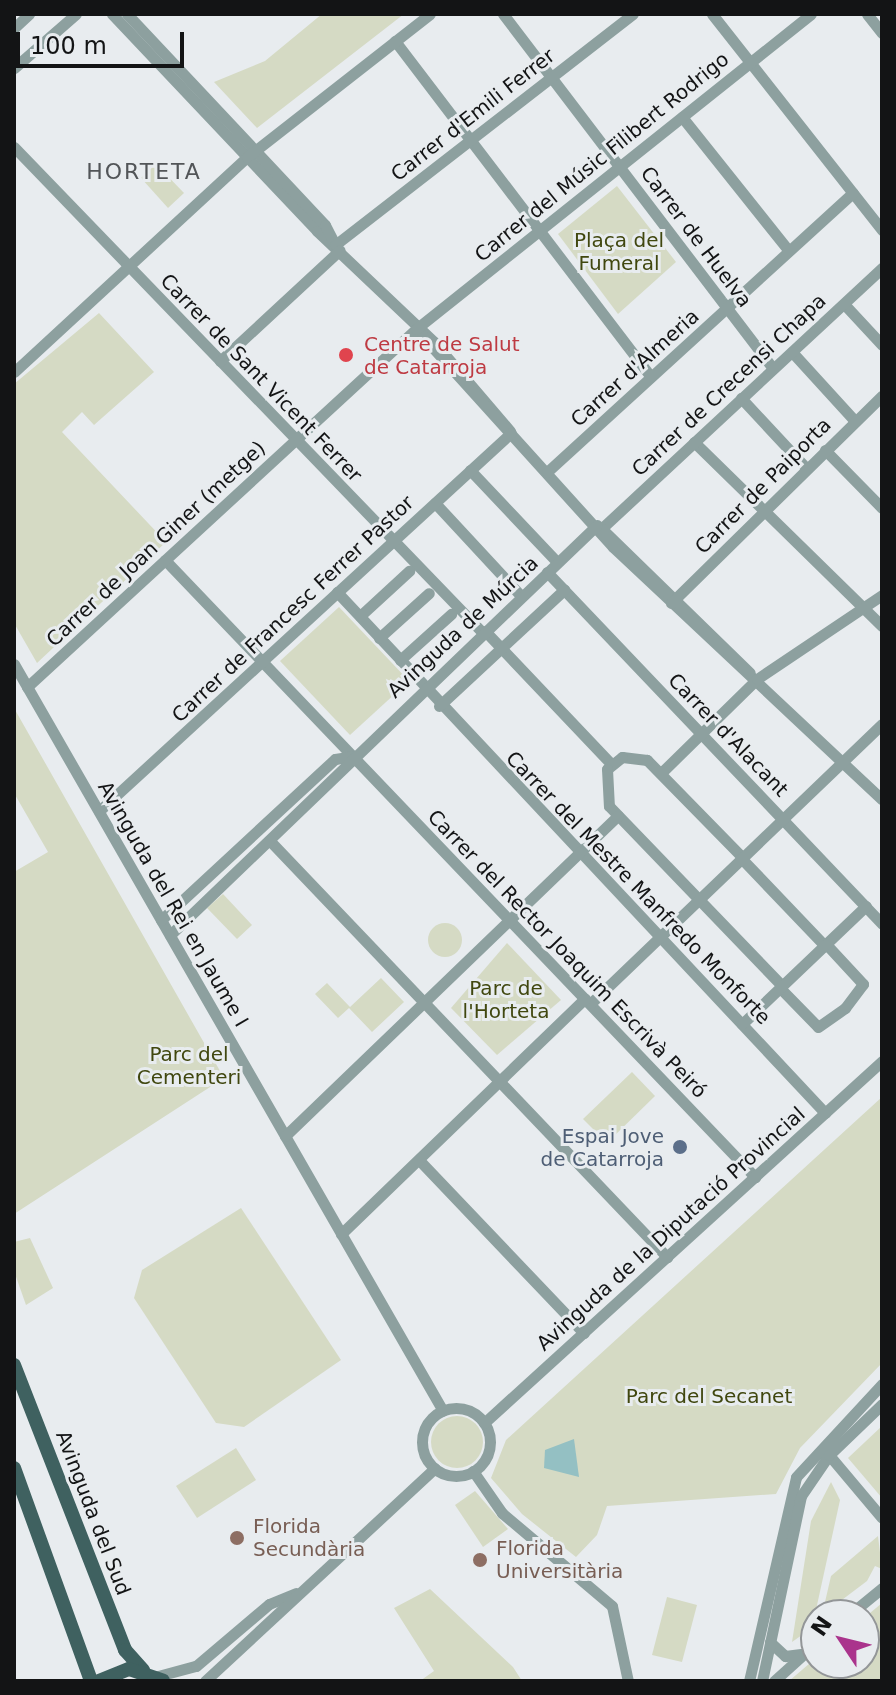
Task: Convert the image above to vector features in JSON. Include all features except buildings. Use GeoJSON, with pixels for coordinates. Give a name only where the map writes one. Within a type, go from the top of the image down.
{"type":"FeatureCollection","features":[{"type":"Feature","properties":{"kind":"main road","name":"Avinguda del Sud"},"geometry":{"type":"LineString","coordinates":[[14,1365],[125,1650],[143,1670]]}},
{"type":"Feature","properties":{"kind":"main road"},"geometry":{"type":"LineString","coordinates":[[14,1468],[91,1681]]}},
{"type":"Feature","properties":{"kind":"main road"},"geometry":{"type":"LineString","coordinates":[[99,1681],[143,1670],[160,1679]]}},
{"type":"Feature","properties":{"kind":"street"},"geometry":{"type":"LineString","coordinates":[[14,28],[29,14]]}},
{"type":"Feature","properties":{"kind":"street"},"geometry":{"type":"LineString","coordinates":[[14,68],[76,14]]}},
{"type":"Feature","properties":{"kind":"street"},"geometry":{"type":"LineString","coordinates":[[112,14],[251,154]]}},
{"type":"Feature","properties":{"kind":"street"},"geometry":{"type":"LineString","coordinates":[[127,14],[251,154],[599,527],[882,800]]}},
{"type":"Feature","properties":{"kind":"street"},"geometry":{"type":"LineString","coordinates":[[14,372],[251,154],[430,14]]}},
{"type":"Feature","properties":{"kind":"street","name":"Carrer de Huelva"},"geometry":{"type":"LineString","coordinates":[[503,14],[773,368]]}},
{"type":"Feature","properties":{"kind":"street","name":"Carrer d'Emili Ferrer"},"geometry":{"type":"LineString","coordinates":[[220,361],[337,247],[633,14]]}},
{"type":"Feature","properties":{"kind":"street"},"geometry":{"type":"LineString","coordinates":[[712,14],[882,230]]}},
{"type":"Feature","properties":{"kind":"street","name":"Carrer del Músic Filibert Rodrigo"},"geometry":{"type":"LineString","coordinates":[[416,329],[811,14]]}},
{"type":"Feature","properties":{"kind":"street"},"geometry":{"type":"LineString","coordinates":[[867,14],[882,33]]}},
{"type":"Feature","properties":{"kind":"street"},"geometry":{"type":"LineString","coordinates":[[395,41],[651,377]]}},
{"type":"Feature","properties":{"kind":"street"},"geometry":{"type":"LineString","coordinates":[[682,117],[789,251]]}},
{"type":"Feature","properties":{"kind":"street","name":"Carrer de Sant Vicent Ferrer"},"geometry":{"type":"LineString","coordinates":[[14,147],[611,764]]}},
{"type":"Feature","properties":{"kind":"street","name":"Carrer d'Almeria"},"geometry":{"type":"LineString","coordinates":[[547,472],[853,193]]}},
{"type":"Feature","properties":{"kind":"street","name":"Carrer de Crecensi Chapa"},"geometry":{"type":"LineString","coordinates":[[599,527],[882,268]]}},
{"type":"Feature","properties":{"kind":"street"},"geometry":{"type":"LineString","coordinates":[[844,304],[882,345]]}},
{"type":"Feature","properties":{"kind":"street","name":"Carrer de Joan Giner (metge)"},"geometry":{"type":"LineString","coordinates":[[27,687],[416,329]]}},
{"type":"Feature","properties":{"kind":"street"},"geometry":{"type":"LineString","coordinates":[[792,352],[855,421]]}},
{"type":"Feature","properties":{"kind":"street","name":"Carrer de Paiporta"},"geometry":{"type":"LineString","coordinates":[[674,600],[882,396]]}},
{"type":"Feature","properties":{"kind":"street"},"geometry":{"type":"LineString","coordinates":[[741,398],[806,468]]}},
{"type":"Feature","properties":{"kind":"street","name":"Carrer de Francesc Ferrer Pastor"},"geometry":{"type":"LineString","coordinates":[[99,811],[511,433]]}},
{"type":"Feature","properties":{"kind":"street"},"geometry":{"type":"LineString","coordinates":[[694,442],[882,626]]}},
{"type":"Feature","properties":{"kind":"street"},"geometry":{"type":"LineString","coordinates":[[825,450],[882,508]]}},
{"type":"Feature","properties":{"kind":"street"},"geometry":{"type":"LineString","coordinates":[[470,470],[557,562]]}},
{"type":"Feature","properties":{"kind":"street"},"geometry":{"type":"LineString","coordinates":[[435,503],[521,596]]}},
{"type":"Feature","properties":{"kind":"street","name":"Avinguda de Múrcia"},"geometry":{"type":"LineString","coordinates":[[170,935],[347,771],[353,756],[521,596],[599,527]]}},
{"type":"Feature","properties":{"kind":"street","name":"Carrer del Rector Joaquim Escrivà Peiró"},"geometry":{"type":"LineString","coordinates":[[165,560],[755,1177]]}},
{"type":"Feature","properties":{"kind":"street"},"geometry":{"type":"LineString","coordinates":[[360,616],[409,571]]}},
{"type":"Feature","properties":{"kind":"street","name":"Carrer d'Alacant"},"geometry":{"type":"LineString","coordinates":[[547,572],[882,924]]}},
{"type":"Feature","properties":{"kind":"street","name":"Avinguda de Múrcia"},"geometry":{"type":"LineString","coordinates":[[439,706],[564,590]]}},
{"type":"Feature","properties":{"kind":"street","name":"Carrer del Mestre Manfredo Monforte"},"geometry":{"type":"LineString","coordinates":[[337,592],[439,706],[825,1113]]}},
{"type":"Feature","properties":{"kind":"street"},"geometry":{"type":"LineString","coordinates":[[379,638],[429,593]]}},
{"type":"Feature","properties":{"kind":"street"},"geometry":{"type":"LineString","coordinates":[[662,772],[702,734],[754,676],[882,595]]}},
{"type":"Feature","properties":{"kind":"street"},"geometry":{"type":"LineString","coordinates":[[400,660],[451,614]]}},
{"type":"Feature","properties":{"kind":"street","name":"Avinguda del Rei en Jaume I"},"geometry":{"type":"LineString","coordinates":[[14,664],[443,1411]]}},
{"type":"Feature","properties":{"kind":"street"},"geometry":{"type":"LineString","coordinates":[[341,1234],[882,724]]}},
{"type":"Feature","properties":{"kind":"street","name":"Avinguda de Múrcia"},"geometry":{"type":"LineString","coordinates":[[161,920],[335,759],[353,756]]}},
{"type":"Feature","properties":{"kind":"street"},"geometry":{"type":"LineString","coordinates":[[634,756],[662,772],[863,984],[845,1008],[818,1027],[618,816],[602,788],[611,764],[634,756]]}},
{"type":"Feature","properties":{"kind":"street"},"geometry":{"type":"LineString","coordinates":[[285,1136],[618,816]]}},
{"type":"Feature","properties":{"kind":"street"},"geometry":{"type":"LineString","coordinates":[[271,842],[667,1257]]}},
{"type":"Feature","properties":{"kind":"street"},"geometry":{"type":"LineString","coordinates":[[742,1024],[866,906]]}},
{"type":"Feature","properties":{"kind":"street","name":"Avinguda de la Diputació Provincial"},"geometry":{"type":"LineString","coordinates":[[484,1423],[882,1061]]}},
{"type":"Feature","properties":{"kind":"street"},"geometry":{"type":"LineString","coordinates":[[419,1160],[584,1333]]}},
{"type":"Feature","properties":{"kind":"street"},"geometry":{"type":"LineString","coordinates":[[749,1681],[796,1477],[882,1384]]}},
{"type":"Feature","properties":{"kind":"street"},"geometry":{"type":"LineString","coordinates":[[762,1681],[795,1515],[829,1455],[882,1404]]}},
{"type":"Feature","properties":{"kind":"street"},"geometry":{"type":"LineString","coordinates":[[465,1409],[484,1423],[489,1450],[473,1471],[457,1476],[435,1468],[424,1453],[424,1433],[443,1411],[465,1409]]}},
{"type":"Feature","properties":{"kind":"street"},"geometry":{"type":"LineString","coordinates":[[829,1455],[882,1518]]}},
{"type":"Feature","properties":{"kind":"street"},"geometry":{"type":"LineString","coordinates":[[205,1681],[435,1468]]}},
{"type":"Feature","properties":{"kind":"street"},"geometry":{"type":"LineString","coordinates":[[473,1471],[502,1513],[612,1606],[628,1681]]}},
{"type":"Feature","properties":{"kind":"street"},"geometry":{"type":"LineString","coordinates":[[160,1679],[196,1666],[269,1604],[304,1588]]}},
{"type":"Feature","properties":{"kind":"street"},"geometry":{"type":"LineString","coordinates":[[770,1642],[785,1656],[800,1653]]}},
{"type":"Feature","properties":{"kind":"street"},"geometry":{"type":"LineString","coordinates":[[774,1681],[800,1657]]}},
{"type":"Feature","properties":{"kind":"green space"},"geometry":{"type":"Polygon","coordinates":[[[322,14],[404,14],[257,128],[214,82],[265,61],[322,14]]]}},
{"type":"Feature","properties":{"kind":"green space"},"geometry":{"type":"Polygon","coordinates":[[[156,164],[184,193],[168,208],[141,178],[156,164]]]}},
{"type":"Feature","properties":{"kind":"green space","name":"Plaça del Fumeral"},"geometry":{"type":"Polygon","coordinates":[[[617,186],[676,262],[618,314],[558,234],[617,186]]]}},
{"type":"Feature","properties":{"kind":"green space"},"geometry":{"type":"Polygon","coordinates":[[[99,313],[154,372],[94,425],[82,412],[62,432],[166,542],[37,663],[14,623],[14,384],[99,313]]]}},
{"type":"Feature","properties":{"kind":"green space"},"geometry":{"type":"Polygon","coordinates":[[[339,607],[409,681],[350,735],[280,661],[339,607]]]}},
{"type":"Feature","properties":{"kind":"green space","name":"Parc del Cementeri"},"geometry":{"type":"Polygon","coordinates":[[[14,708],[224,1078],[14,1214],[14,872],[48,852],[14,793],[14,708]]]}},
{"type":"Feature","properties":{"kind":"green space"},"geometry":{"type":"Polygon","coordinates":[[[223,894],[252,925],[237,939],[207,908],[223,894]]]}},
{"type":"Feature","properties":{"kind":"green space"},"geometry":{"type":"Polygon","coordinates":[[[445,923],[457,928],[462,940],[457,952],[445,957],[433,952],[428,940],[433,928],[445,923]]]}},
{"type":"Feature","properties":{"kind":"green space","name":"Parc de l'Horteta"},"geometry":{"type":"Polygon","coordinates":[[[507,943],[561,1000],[497,1055],[451,1008],[507,943]]]}},
{"type":"Feature","properties":{"kind":"green space"},"geometry":{"type":"Polygon","coordinates":[[[381,978],[404,1002],[372,1032],[349,1008],[338,1018],[315,994],[327,983],[350,1007],[381,978]]]}},
{"type":"Feature","properties":{"kind":"green space"},"geometry":{"type":"Polygon","coordinates":[[[632,1072],[655,1096],[607,1143],[583,1119],[632,1072]]]}},
{"type":"Feature","properties":{"kind":"green space","name":"Parc del Secanet"},"geometry":{"type":"Polygon","coordinates":[[[882,1097],[882,1363],[800,1448],[776,1494],[607,1506],[597,1535],[576,1557],[522,1514],[491,1478],[506,1440],[882,1097]]]}},
{"type":"Feature","properties":{"kind":"green space"},"geometry":{"type":"Polygon","coordinates":[[[241,1208],[341,1360],[244,1427],[216,1423],[134,1298],[142,1270],[241,1208]]]}},
{"type":"Feature","properties":{"kind":"green space"},"geometry":{"type":"Polygon","coordinates":[[[30,1238],[53,1288],[26,1305],[14,1271],[14,1242],[30,1238]]]}},
{"type":"Feature","properties":{"kind":"green space"},"geometry":{"type":"Polygon","coordinates":[[[457,1416],[476,1423],[483,1442],[476,1461],[457,1468],[438,1461],[431,1442],[438,1423],[457,1416]]]}},
{"type":"Feature","properties":{"kind":"green space"},"geometry":{"type":"Polygon","coordinates":[[[882,1426],[882,1498],[848,1458],[882,1426]]]}},
{"type":"Feature","properties":{"kind":"green space"},"geometry":{"type":"Polygon","coordinates":[[[236,1448],[256,1480],[197,1518],[176,1486],[236,1448]]]}},
{"type":"Feature","properties":{"kind":"green space"},"geometry":{"type":"Polygon","coordinates":[[[831,1482],[840,1500],[818,1599],[800,1599],[800,1636],[792,1642],[811,1521],[831,1482]]]}},
{"type":"Feature","properties":{"kind":"green space"},"geometry":{"type":"Polygon","coordinates":[[[475,1491],[508,1529],[483,1547],[455,1505],[475,1491]]]}},
{"type":"Feature","properties":{"kind":"green space"},"geometry":{"type":"Polygon","coordinates":[[[878,1536],[882,1569],[875,1566],[867,1581],[843,1599],[826,1599],[831,1576],[878,1536]]]}},
{"type":"Feature","properties":{"kind":"green space"},"geometry":{"type":"Polygon","coordinates":[[[430,1589],[513,1667],[522,1681],[420,1681],[434,1671],[394,1608],[430,1589]]]}},
{"type":"Feature","properties":{"kind":"green space"},"geometry":{"type":"Polygon","coordinates":[[[667,1597],[697,1605],[682,1662],[652,1655],[667,1597]]]}},
{"type":"Feature","properties":{"kind":"green space"},"geometry":{"type":"Polygon","coordinates":[[[882,1603],[882,1681],[789,1681],[800,1672],[800,1679],[880,1679],[882,1603]]]}},
{"type":"Feature","properties":{"kind":"water"},"geometry":{"type":"Polygon","coordinates":[[[574,1439],[579,1477],[544,1468],[545,1450],[574,1439]]]}},
{"type":"Feature","properties":{"kind":"place","name":"Centre de Salut de Catarroja"},"geometry":{"type":"Point","coordinates":[346,355]}},
{"type":"Feature","properties":{"kind":"place","name":"Espai Jove de Catarroja"},"geometry":{"type":"Point","coordinates":[680,1147]}},
{"type":"Feature","properties":{"kind":"place","name":"Florida Secundària"},"geometry":{"type":"Point","coordinates":[237,1538]}},
{"type":"Feature","properties":{"kind":"place","name":"Florida Universitària"},"geometry":{"type":"Point","coordinates":[480,1560]}},
{"type":"Feature","properties":{"kind":"district","name":"HORTETA"},"geometry":{"type":"Point","coordinates":[144,172]}}]}
